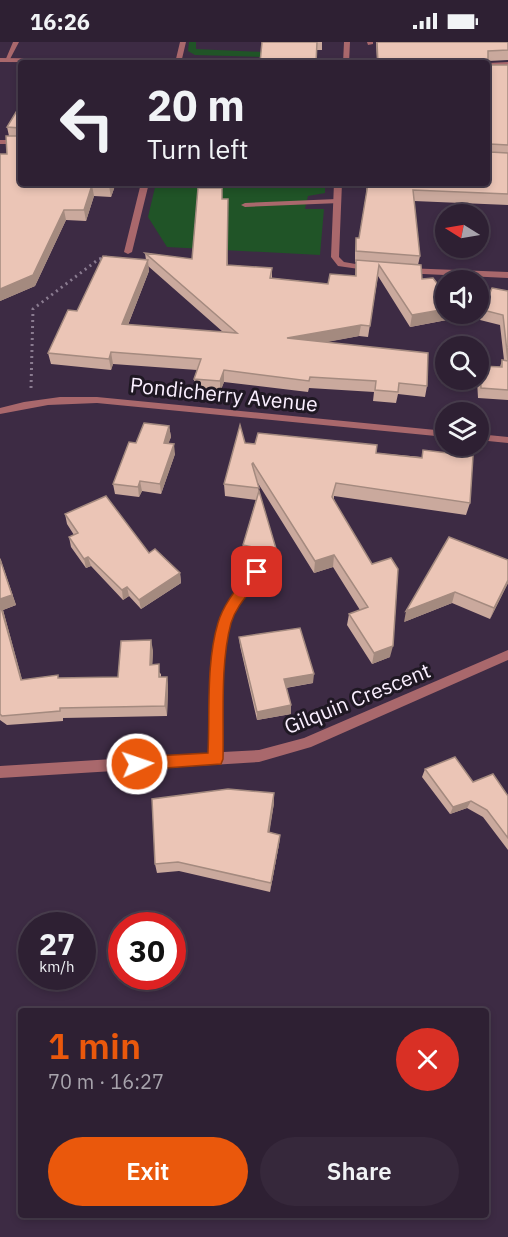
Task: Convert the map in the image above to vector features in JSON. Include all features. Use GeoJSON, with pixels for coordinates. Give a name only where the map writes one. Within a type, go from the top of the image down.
{"type":"FeatureCollection","features":[{"type":"Feature","properties":{"kind":"street"},"geometry":{"type":"LineString","coordinates":[[4,60],[16,42]]}},
{"type":"Feature","properties":{"kind":"street"},"geometry":{"type":"LineString","coordinates":[[178,60],[183,42]]}},
{"type":"Feature","properties":{"kind":"street"},"geometry":{"type":"LineString","coordinates":[[346,60],[347,42]]}},
{"type":"Feature","properties":{"kind":"street"},"geometry":{"type":"LineString","coordinates":[[490,65],[508,64]]}},
{"type":"Feature","properties":{"kind":"street"},"geometry":{"type":"LineString","coordinates":[[490,72],[508,72]]}},
{"type":"Feature","properties":{"kind":"street"},"geometry":{"type":"LineString","coordinates":[[0,142],[18,142]]}},
{"type":"Feature","properties":{"kind":"street"},"geometry":{"type":"LineString","coordinates":[[128,252],[144,186]]}},
{"type":"Feature","properties":{"kind":"street"},"geometry":{"type":"LineString","coordinates":[[338,186],[334,253],[341,264],[376,270]]}},
{"type":"Feature","properties":{"kind":"street"},"geometry":{"type":"LineString","coordinates":[[245,205],[337,201]]}},
{"type":"Feature","properties":{"kind":"street"},"geometry":{"type":"LineString","coordinates":[[398,270],[508,275]]}},
{"type":"Feature","properties":{"kind":"street","name":"Pondicherry Avenue"},"geometry":{"type":"LineString","coordinates":[[0,411],[31,403],[61,399],[97,399],[435,433]]}},
{"type":"Feature","properties":{"kind":"street"},"geometry":{"type":"LineString","coordinates":[[489,438],[508,440]]}},
{"type":"Feature","properties":{"kind":"street"},"geometry":{"type":"LineString","coordinates":[[216,759],[219,658],[225,622],[236,599],[257,572]]}},
{"type":"Feature","properties":{"kind":"street","name":"Gilquin Crescent"},"geometry":{"type":"LineString","coordinates":[[0,772],[259,756],[306,743],[508,656]]}},
{"type":"Feature","properties":{"kind":"path"},"geometry":{"type":"LineString","coordinates":[[31,403],[33,309],[99,259],[128,252]]}},
{"type":"Feature","properties":{"kind":"green space"},"geometry":{"type":"Polygon","coordinates":[[[189,42],[196,42],[196,49],[263,52],[263,57],[195,55],[188,51],[189,42]]]}},
{"type":"Feature","properties":{"kind":"green space"},"geometry":{"type":"Polygon","coordinates":[[[155,186],[325,186],[325,193],[308,196],[305,209],[324,209],[320,255],[167,247],[148,217],[155,186]]]}},
{"type":"Feature","properties":{"kind":"building"},"geometry":{"type":"Polygon","coordinates":[[[262,42],[317,42],[316,60],[260,60],[262,42]]]}},
{"type":"Feature","properties":{"kind":"building"},"geometry":{"type":"Polygon","coordinates":[[[377,42],[508,42],[508,50],[488,51],[488,60],[378,60],[377,42]]]}},
{"type":"Feature","properties":{"kind":"building"},"geometry":{"type":"Polygon","coordinates":[[[490,65],[508,65],[508,145],[490,144],[490,65]]]}},
{"type":"Feature","properties":{"kind":"building"},"geometry":{"type":"Polygon","coordinates":[[[18,109],[18,128],[7,127],[18,109]]]}},
{"type":"Feature","properties":{"kind":"building"},"geometry":{"type":"Polygon","coordinates":[[[6,136],[18,136],[18,186],[92,186],[84,210],[64,210],[33,275],[0,289],[0,154],[7,154],[6,136]]]}},
{"type":"Feature","properties":{"kind":"building"},"geometry":{"type":"Polygon","coordinates":[[[490,152],[508,153],[508,194],[413,190],[420,256],[356,251],[356,238],[359,238],[368,186],[490,186],[490,152]]]}},
{"type":"Feature","properties":{"kind":"building"},"geometry":{"type":"Polygon","coordinates":[[[198,188],[222,188],[222,199],[228,199],[227,265],[272,268],[270,278],[328,284],[330,274],[356,276],[356,260],[421,265],[422,279],[433,278],[435,281],[435,311],[412,315],[379,265],[370,326],[361,325],[287,338],[428,353],[427,386],[399,383],[398,392],[375,390],[376,381],[310,377],[309,381],[224,370],[220,381],[194,379],[201,359],[111,352],[109,359],[48,353],[68,310],[77,311],[103,256],[148,260],[122,324],[237,333],[145,253],[192,259],[198,188]]]}},
{"type":"Feature","properties":{"kind":"building"},"geometry":{"type":"Polygon","coordinates":[[[492,288],[508,291],[508,361],[503,315],[489,312],[489,295],[492,288]]]}},
{"type":"Feature","properties":{"kind":"building"},"geometry":{"type":"Polygon","coordinates":[[[502,360],[508,361],[508,390],[489,389],[489,366],[502,367],[502,360]]]}},
{"type":"Feature","properties":{"kind":"building"},"geometry":{"type":"Polygon","coordinates":[[[144,423],[169,426],[164,443],[174,444],[160,484],[140,481],[138,487],[113,484],[129,442],[136,443],[144,423]]]}},
{"type":"Feature","properties":{"kind":"building"},"geometry":{"type":"Polygon","coordinates":[[[240,425],[245,443],[255,444],[258,433],[377,445],[376,453],[422,458],[423,450],[435,451],[435,456],[473,456],[470,503],[336,483],[332,497],[372,564],[391,558],[398,569],[393,646],[374,653],[349,614],[368,607],[334,555],[315,561],[253,463],[259,488],[224,484],[240,425]]]}},
{"type":"Feature","properties":{"kind":"building"},"geometry":{"type":"Polygon","coordinates":[[[259,491],[277,552],[243,545],[259,491]]]}},
{"type":"Feature","properties":{"kind":"building"},"geometry":{"type":"Polygon","coordinates":[[[106,496],[149,553],[155,549],[180,573],[139,600],[127,587],[122,590],[88,557],[84,559],[69,537],[78,533],[65,514],[106,496]]]}},
{"type":"Feature","properties":{"kind":"building"},"geometry":{"type":"Polygon","coordinates":[[[449,537],[508,560],[508,580],[494,608],[455,592],[406,611],[449,537]]]}},
{"type":"Feature","properties":{"kind":"building"},"geometry":{"type":"Polygon","coordinates":[[[0,559],[12,595],[0,599],[0,559]]]}},
{"type":"Feature","properties":{"kind":"building"},"geometry":{"type":"Polygon","coordinates":[[[0,604],[21,680],[58,675],[58,678],[118,677],[121,641],[151,640],[150,665],[159,664],[159,677],[167,677],[165,706],[60,708],[60,711],[2,716],[0,714],[0,604]]]}},
{"type":"Feature","properties":{"kind":"building"},"geometry":{"type":"Polygon","coordinates":[[[300,628],[314,674],[284,679],[291,705],[257,712],[239,637],[300,628]]]}},
{"type":"Feature","properties":{"kind":"building"},"geometry":{"type":"Polygon","coordinates":[[[455,757],[473,782],[493,774],[508,796],[508,838],[487,810],[471,801],[453,807],[425,769],[455,757]]]}},
{"type":"Feature","properties":{"kind":"building"},"geometry":{"type":"Polygon","coordinates":[[[228,789],[274,793],[268,832],[280,835],[271,883],[178,862],[155,864],[152,799],[228,789]]]}},
{"type":"Feature","properties":{"kind":"route"},"geometry":{"type":"LineString","coordinates":[[137,764],[216,759],[219,658],[225,622],[236,599],[257,572]]}}]}
